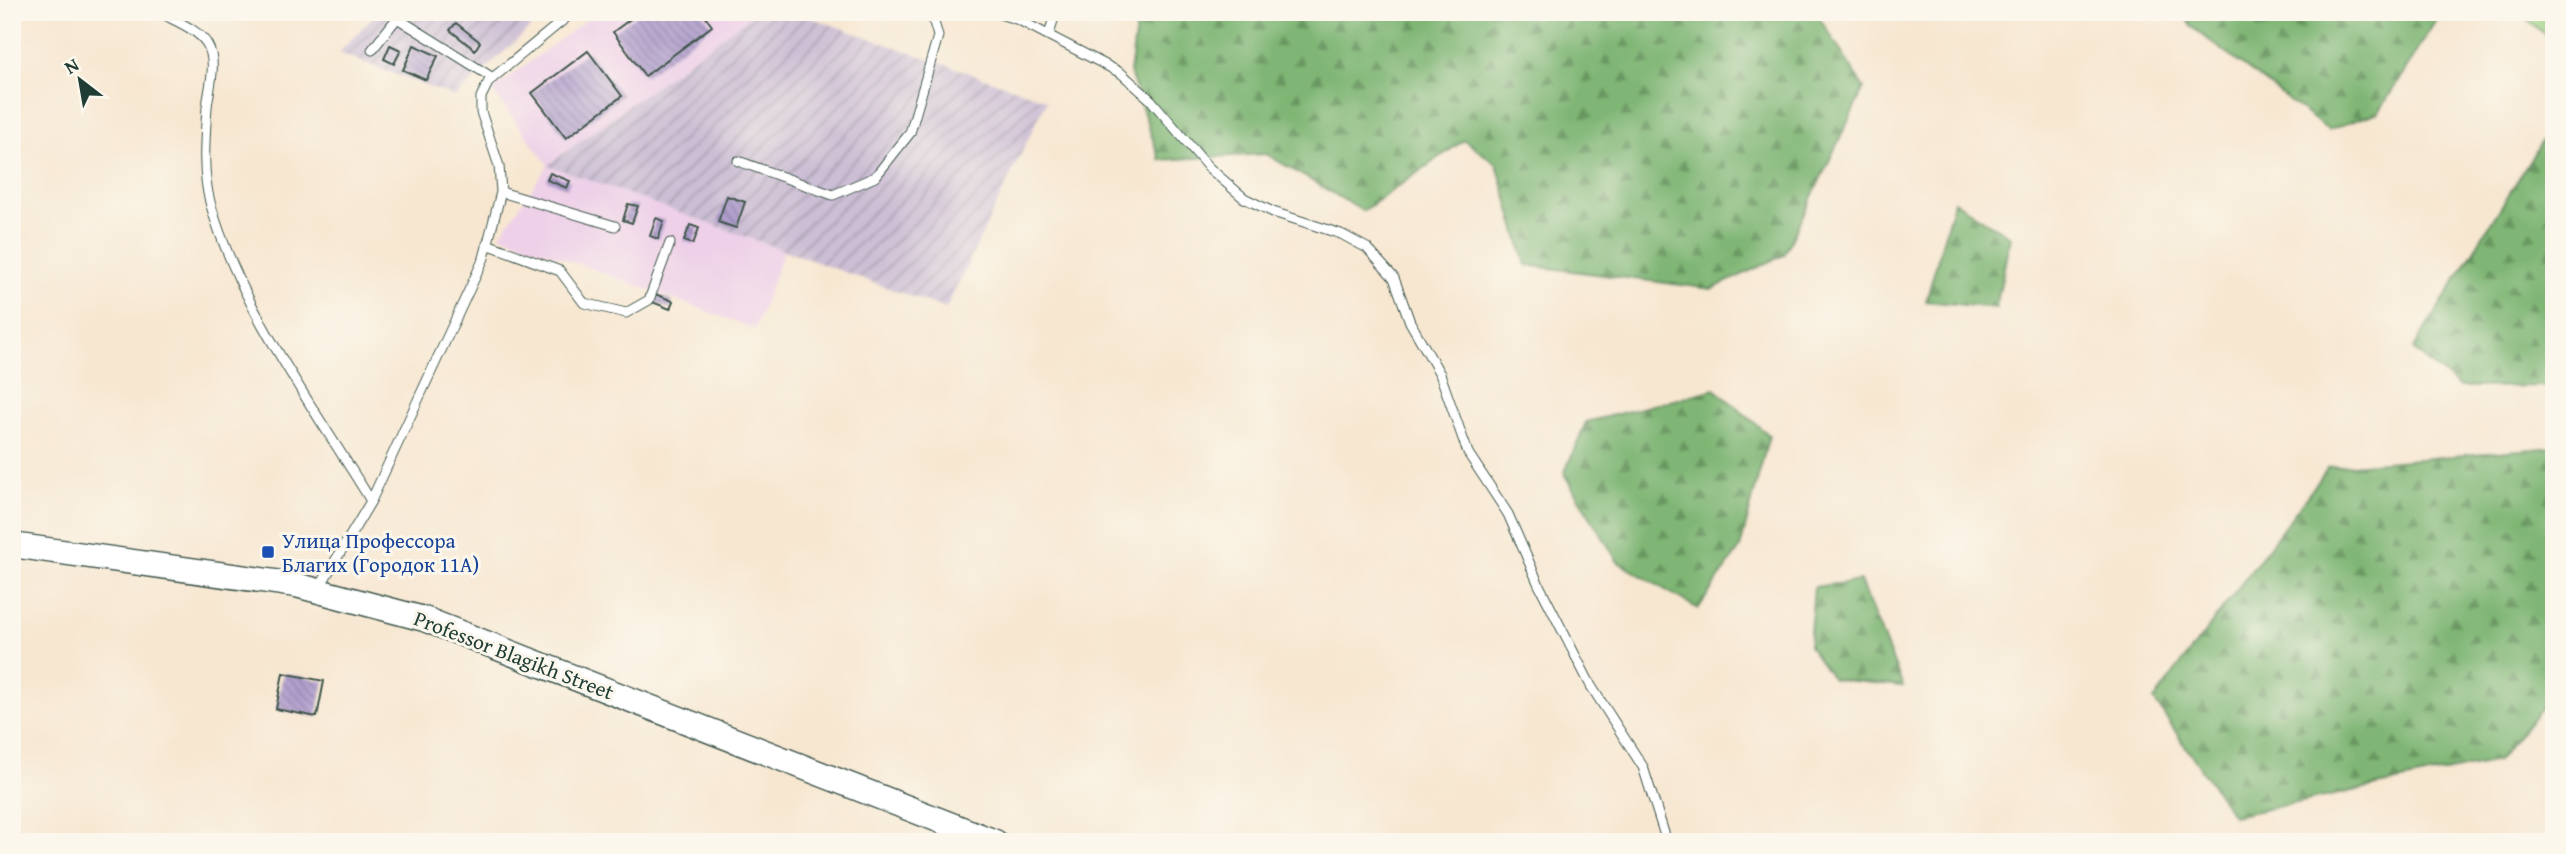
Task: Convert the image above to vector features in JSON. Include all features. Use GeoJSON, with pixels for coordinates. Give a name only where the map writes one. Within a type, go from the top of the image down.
{"type":"FeatureCollection","features":[{"type":"Feature","properties":{"kind":"main road","name":"Professor Blagikh Street"},"geometry":{"type":"LineString","coordinates":[[12,545],[318,590],[424,618],[995,842]]}},
{"type":"Feature","properties":{"kind":"lane"},"geometry":{"type":"LineString","coordinates":[[159,12],[197,33],[207,44],[213,60],[205,155],[210,201],[231,258],[257,314],[371,501]]}},
{"type":"Feature","properties":{"kind":"lane"},"geometry":{"type":"LineString","coordinates":[[318,590],[371,501],[487,244],[501,192],[499,166],[481,112],[481,97],[493,78],[573,12]]}},
{"type":"Feature","properties":{"kind":"lane"},"geometry":{"type":"LineString","coordinates":[[738,161],[833,195],[875,177],[910,132],[938,36],[931,12]]}},
{"type":"Feature","properties":{"kind":"lane"},"geometry":{"type":"LineString","coordinates":[[993,12],[1019,16],[1049,36],[1121,73],[1151,100],[1208,167],[1244,198],[1273,212],[1341,234],[1367,248],[1394,278],[1410,322],[1440,374],[1468,453],[1508,514],[1539,585],[1591,686],[1643,767],[1667,842]]}},
{"type":"Feature","properties":{"kind":"lane"},"geometry":{"type":"LineString","coordinates":[[1049,36],[1055,12]]}},
{"type":"Feature","properties":{"kind":"lane"},"geometry":{"type":"LineString","coordinates":[[372,50],[397,18],[493,78]]}},
{"type":"Feature","properties":{"kind":"lane"},"geometry":{"type":"LineString","coordinates":[[501,192],[615,226]]}},
{"type":"Feature","properties":{"kind":"lane"},"geometry":{"type":"LineString","coordinates":[[487,244],[560,271],[584,303],[626,313],[649,300],[670,243]]}},
{"type":"Feature","properties":{"kind":"shaded area"},"geometry":{"type":"Polygon","coordinates":[[[377,12],[545,14],[455,97],[339,53],[377,12]]]}},
{"type":"Feature","properties":{"kind":"shaded area"},"geometry":{"type":"Polygon","coordinates":[[[597,12],[756,12],[548,165],[492,90],[597,12]]]}},
{"type":"Feature","properties":{"kind":"shaded area"},"geometry":{"type":"Polygon","coordinates":[[[756,12],[795,12],[1047,100],[946,309],[548,165],[756,12]]]}},
{"type":"Feature","properties":{"kind":"shaded area"},"geometry":{"type":"Polygon","coordinates":[[[548,165],[784,250],[755,329],[500,235],[548,165]]]}},
{"type":"Feature","properties":{"kind":"green space"},"geometry":{"type":"Polygon","coordinates":[[[1138,12],[1816,12],[1864,88],[1784,255],[1712,289],[1526,265],[1497,164],[1464,140],[1363,211],[1266,154],[1160,160],[1130,73],[1138,12]]]}},
{"type":"Feature","properties":{"kind":"green space"},"geometry":{"type":"Polygon","coordinates":[[[2183,12],[2441,12],[2379,112],[2328,130],[2192,27],[2183,12]]]}},
{"type":"Feature","properties":{"kind":"green space"},"geometry":{"type":"Polygon","coordinates":[[[2518,12],[2554,12],[2554,42],[2518,12]]]}},
{"type":"Feature","properties":{"kind":"green space"},"geometry":{"type":"Polygon","coordinates":[[[2543,139],[2554,144],[2554,386],[2459,387],[2413,349],[2543,139]]]}},
{"type":"Feature","properties":{"kind":"green space"},"geometry":{"type":"Polygon","coordinates":[[[1954,201],[2010,237],[1996,308],[1926,301],[1954,201]]]}},
{"type":"Feature","properties":{"kind":"green space"},"geometry":{"type":"Polygon","coordinates":[[[1715,389],[1769,435],[1740,548],[1698,609],[1618,562],[1564,474],[1586,422],[1715,389]]]}},
{"type":"Feature","properties":{"kind":"green space"},"geometry":{"type":"Polygon","coordinates":[[[2554,447],[2554,693],[2497,761],[2233,816],[2154,700],[2329,467],[2554,447]]]}},
{"type":"Feature","properties":{"kind":"green space"},"geometry":{"type":"Polygon","coordinates":[[[1860,581],[1903,686],[1833,679],[1809,646],[1814,587],[1860,581]]]}},
{"type":"Feature","properties":{"kind":"building"},"geometry":{"type":"Polygon","coordinates":[[[640,12],[702,12],[712,26],[645,76],[613,32],[640,12]]]}},
{"type":"Feature","properties":{"kind":"building"},"geometry":{"type":"Polygon","coordinates":[[[456,23],[480,42],[475,50],[450,30],[456,23]]]}},
{"type":"Feature","properties":{"kind":"building"},"geometry":{"type":"Polygon","coordinates":[[[390,45],[401,50],[394,64],[384,59],[390,45]]]}},
{"type":"Feature","properties":{"kind":"building"},"geometry":{"type":"Polygon","coordinates":[[[414,45],[438,56],[426,80],[403,70],[414,45]]]}},
{"type":"Feature","properties":{"kind":"building"},"geometry":{"type":"Polygon","coordinates":[[[588,51],[622,96],[566,138],[532,93],[588,51]]]}},
{"type":"Feature","properties":{"kind":"building"},"geometry":{"type":"Polygon","coordinates":[[[550,173],[570,181],[567,188],[547,180],[550,173]]]}},
{"type":"Feature","properties":{"kind":"building"},"geometry":{"type":"Polygon","coordinates":[[[727,196],[745,202],[736,228],[718,222],[727,196]]]}},
{"type":"Feature","properties":{"kind":"building"},"geometry":{"type":"Polygon","coordinates":[[[628,204],[638,206],[632,223],[623,220],[628,204]]]}},
{"type":"Feature","properties":{"kind":"building"},"geometry":{"type":"Polygon","coordinates":[[[656,218],[664,221],[658,239],[650,236],[656,218]]]}},
{"type":"Feature","properties":{"kind":"building"},"geometry":{"type":"Polygon","coordinates":[[[690,225],[699,228],[693,244],[684,241],[690,225]]]}},
{"type":"Feature","properties":{"kind":"building"},"geometry":{"type":"Polygon","coordinates":[[[655,294],[673,301],[670,309],[652,302],[655,294]]]}},
{"type":"Feature","properties":{"kind":"building"},"geometry":{"type":"Polygon","coordinates":[[[283,673],[324,681],[317,717],[276,709],[283,673]]]}},
{"type":"Feature","properties":{"kind":"place","name":"Улица Профессора Благих (Городок 11А)"},"geometry":{"type":"Point","coordinates":[268,552]}}]}
